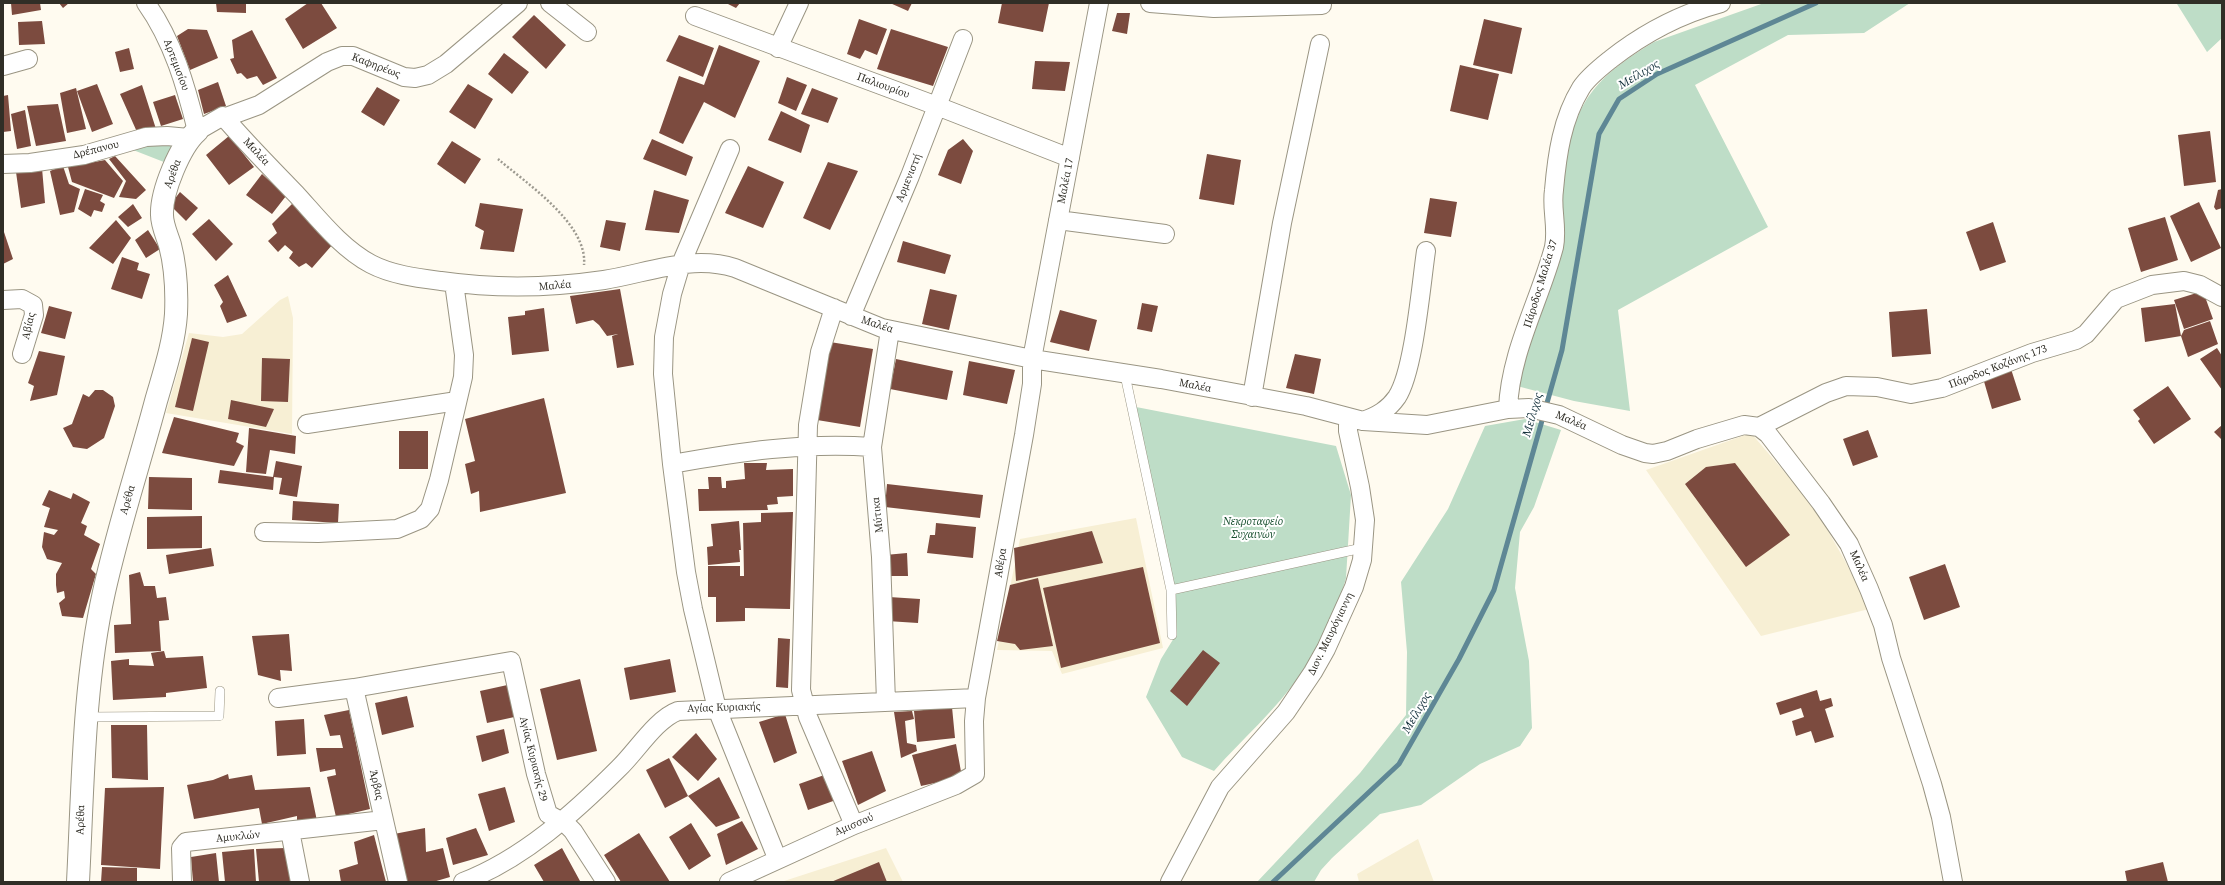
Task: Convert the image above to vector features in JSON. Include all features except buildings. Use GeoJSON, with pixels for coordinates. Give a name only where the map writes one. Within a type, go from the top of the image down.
{"type":"FeatureCollection","features":[{"type":"Feature","properties":{"kind":"street","name":"Αρτεμισίου"},"geometry":{"type":"LineString","coordinates":[[146,3],[171,48],[185,82],[193,135]]}},
{"type":"Feature","properties":{"kind":"street","name":"Καφηρέως"},"geometry":{"type":"LineString","coordinates":[[228,122],[229,116],[259,104],[328,62],[342,56],[353,56],[404,77],[415,78],[428,75],[446,64],[518,3]]}},
{"type":"Feature","properties":{"kind":"street"},"geometry":{"type":"LineString","coordinates":[[550,3],[587,32]]}},
{"type":"Feature","properties":{"kind":"street"},"geometry":{"type":"LineString","coordinates":[[778,48],[799,3]]}},
{"type":"Feature","properties":{"kind":"street","name":"Μαλέα 17"},"geometry":{"type":"LineString","coordinates":[[1032,359],[1099,3]]}},
{"type":"Feature","properties":{"kind":"street"},"geometry":{"type":"LineString","coordinates":[[1150,3],[1214,8],[1322,5]]}},
{"type":"Feature","properties":{"kind":"street","name":"Πάροδος Μαλέα 37"},"geometry":{"type":"LineString","coordinates":[[1508,408],[1509,392],[1516,360],[1554,247],[1556,234],[1553,211],[1554,188],[1563,128],[1574,100],[1582,87],[1593,74],[1645,34],[1689,13],[1721,3]]}},
{"type":"Feature","properties":{"kind":"street","name":"Παλιουρίου"},"geometry":{"type":"LineString","coordinates":[[695,16],[937,106],[1070,158]]}},
{"type":"Feature","properties":{"kind":"street","name":"Αρμενιστή"},"geometry":{"type":"LineString","coordinates":[[851,316],[910,176],[963,39]]}},
{"type":"Feature","properties":{"kind":"street"},"geometry":{"type":"LineString","coordinates":[[1252,397],[1285,208],[1320,44]]}},
{"type":"Feature","properties":{"kind":"street"},"geometry":{"type":"LineString","coordinates":[[3,66],[28,60]]}},
{"type":"Feature","properties":{"kind":"street"},"geometry":{"type":"LineString","coordinates":[[193,135],[223,116],[228,122]]}},
{"type":"Feature","properties":{"kind":"street","name":"Μαλέα"},"geometry":{"type":"LineString","coordinates":[[228,122],[324,225],[358,256],[379,268],[407,276],[454,283],[530,288],[581,284],[681,264],[698,262],[723,264],[834,308],[874,326],[890,330],[1032,359],[1306,406],[1355,419],[1427,424],[1508,408],[1534,409],[1556,414],[1644,453],[1654,454],[1668,451],[1698,439],[1744,425],[1759,427],[1768,434],[1821,503],[1849,544],[1869,588],[1883,625],[1891,658],[1932,784],[1941,817],[1952,882]]}},
{"type":"Feature","properties":{"kind":"street","name":"Δρέπανου"},"geometry":{"type":"LineString","coordinates":[[3,164],[36,162],[84,155],[146,137],[193,135]]}},
{"type":"Feature","properties":{"kind":"street","name":"Αρέθα"},"geometry":{"type":"LineString","coordinates":[[78,882],[87,717],[94,652],[104,591],[174,332],[176,313],[176,278],[162,213],[171,176],[193,135]]}},
{"type":"Feature","properties":{"kind":"street"},"geometry":{"type":"LineString","coordinates":[[730,149],[681,264],[672,294],[664,337],[663,374],[672,464],[686,572],[717,709],[777,858]]}},
{"type":"Feature","properties":{"kind":"street"},"geometry":{"type":"LineString","coordinates":[[1058,220],[1165,234]]}},
{"type":"Feature","properties":{"kind":"street"},"geometry":{"type":"LineString","coordinates":[[1355,419],[1376,416],[1389,407],[1398,396],[1412,349],[1426,251]]}},
{"type":"Feature","properties":{"kind":"street","name":"Πάροδος Κοζάνης 173"},"geometry":{"type":"LineString","coordinates":[[1759,427],[1826,393],[1846,386],[1876,386],[1911,394],[1942,388],[2032,353],[2076,340],[2086,334],[2116,299],[2152,285],[2171,281],[2184,281],[2200,285],[2222,297]]}},
{"type":"Feature","properties":{"kind":"street"},"geometry":{"type":"LineString","coordinates":[[264,532],[318,533],[397,529],[421,519],[430,509],[435,497],[463,377],[464,355],[454,283]]}},
{"type":"Feature","properties":{"kind":"street","name":"Αβίας"},"geometry":{"type":"LineString","coordinates":[[3,300],[22,299],[30,301],[33,305],[33,319],[22,354]]}},
{"type":"Feature","properties":{"kind":"street"},"geometry":{"type":"LineString","coordinates":[[834,308],[815,377],[806,446],[801,686],[803,706],[854,824]]}},
{"type":"Feature","properties":{"kind":"street","name":"Μύτικα"},"geometry":{"type":"LineString","coordinates":[[886,702],[882,557],[872,447],[890,330]]}},
{"type":"Feature","properties":{"kind":"street","name":"Αθέρα"},"geometry":{"type":"LineString","coordinates":[[976,768],[974,720],[976,698],[1024,435],[1032,384],[1032,359]]}},
{"type":"Feature","properties":{"kind":"street"},"geometry":{"type":"LineString","coordinates":[[307,424],[457,400]]}},
{"type":"Feature","properties":{"kind":"street","name":"Διον. Μαυρόγιαννη"},"geometry":{"type":"LineString","coordinates":[[1170,882],[1220,787],[1286,712],[1313,672],[1354,587],[1362,560],[1365,520],[1360,487],[1348,431],[1355,419]]}},
{"type":"Feature","properties":{"kind":"street"},"geometry":{"type":"LineString","coordinates":[[672,464],[736,452],[806,446],[872,447]]}},
{"type":"Feature","properties":{"kind":"street","name":"Αγίας Κυριακής 29"},"geometry":{"type":"LineString","coordinates":[[354,688],[511,661],[545,805],[549,816],[560,821],[576,834],[606,882]]}},
{"type":"Feature","properties":{"kind":"street"},"geometry":{"type":"LineString","coordinates":[[278,698],[354,688]]}},
{"type":"Feature","properties":{"kind":"street","name":"Άρβας"},"geometry":{"type":"LineString","coordinates":[[354,688],[398,882]]}},
{"type":"Feature","properties":{"kind":"street","name":"Αγίας Κυριακής"},"geometry":{"type":"LineString","coordinates":[[463,882],[487,873],[537,840],[610,777],[672,713],[686,709],[803,706],[976,698]]}},
{"type":"Feature","properties":{"kind":"street","name":"Αμισσού"},"geometry":{"type":"LineString","coordinates":[[729,882],[777,858],[854,824],[956,785],[971,778],[975,774],[976,768]]}},
{"type":"Feature","properties":{"kind":"street","name":"Αμυκλών"},"geometry":{"type":"LineString","coordinates":[[182,882],[182,848],[186,842],[384,820]]}},
{"type":"Feature","properties":{"kind":"street"},"geometry":{"type":"LineString","coordinates":[[290,831],[300,882]]}},
{"type":"Feature","properties":{"kind":"lane"},"geometry":{"type":"LineString","coordinates":[[1125,375],[1171,590],[1172,635]]}},
{"type":"Feature","properties":{"kind":"lane"},"geometry":{"type":"LineString","coordinates":[[1171,590],[1362,548]]}},
{"type":"Feature","properties":{"kind":"lane"},"geometry":{"type":"LineString","coordinates":[[87,717],[219,716],[220,692]]}},
{"type":"Feature","properties":{"kind":"path"},"geometry":{"type":"LineString","coordinates":[[498,158],[557,210],[573,230],[579,240],[585,260],[581,284]]}},
{"type":"Feature","properties":{"kind":"shaded area"},"geometry":{"type":"Polygon","coordinates":[[[288,296],[293,318],[292,434],[166,413],[189,333],[223,337],[242,334],[280,300],[288,296]]]}},
{"type":"Feature","properties":{"kind":"shaded area"},"geometry":{"type":"Polygon","coordinates":[[[1751,433],[1799,489],[1824,524],[1844,559],[1869,609],[1761,636],[1646,470],[1751,433]]]}},
{"type":"Feature","properties":{"kind":"shaded area"},"geometry":{"type":"Polygon","coordinates":[[[1136,518],[1163,648],[1062,674],[1052,651],[997,650],[1020,539],[1136,518]]]}},
{"type":"Feature","properties":{"kind":"shaded area"},"geometry":{"type":"Polygon","coordinates":[[[1418,839],[1434,882],[1359,882],[1357,874],[1418,839]]]}},
{"type":"Feature","properties":{"kind":"shaded area"},"geometry":{"type":"Polygon","coordinates":[[[886,848],[903,882],[781,882],[886,848]]]}},
{"type":"Feature","properties":{"kind":"green space"},"geometry":{"type":"Polygon","coordinates":[[[1764,3],[1910,3],[1864,33],[1788,35],[1695,85],[1768,227],[1618,310],[1630,411],[1574,401],[1517,386],[1570,140],[1576,120],[1584,104],[1605,77],[1635,54],[1654,42],[1764,3]]]}},
{"type":"Feature","properties":{"kind":"green space"},"geometry":{"type":"Polygon","coordinates":[[[2222,3],[2222,38],[2207,52],[2177,4],[2222,3]]]}},
{"type":"Feature","properties":{"kind":"green space"},"geometry":{"type":"Polygon","coordinates":[[[143,142],[180,144],[169,164],[128,148],[143,142]]]}},
{"type":"Feature","properties":{"kind":"green space","name":"Νεκροταφείο Συχαινών"},"geometry":{"type":"Polygon","coordinates":[[[1131,406],[1336,446],[1351,495],[1346,578],[1327,628],[1307,664],[1291,688],[1214,771],[1182,757],[1146,697],[1161,659],[1177,633],[1131,406]]]}},
{"type":"Feature","properties":{"kind":"green space"},"geometry":{"type":"Polygon","coordinates":[[[1525,419],[1561,430],[1534,507],[1520,532],[1515,588],[1529,661],[1532,728],[1520,746],[1480,764],[1421,805],[1380,814],[1332,858],[1321,870],[1314,882],[1257,882],[1360,773],[1406,715],[1407,652],[1401,582],[1448,509],[1485,426],[1525,419]]]}},
{"type":"Feature","properties":{"kind":"waterway","name":"Μείλιχος"},"geometry":{"type":"LineString","coordinates":[[1273,882],[1399,764],[1459,659],[1494,590],[1562,350],[1599,134],[1619,99],[1657,74],[1816,3]]}}]}
